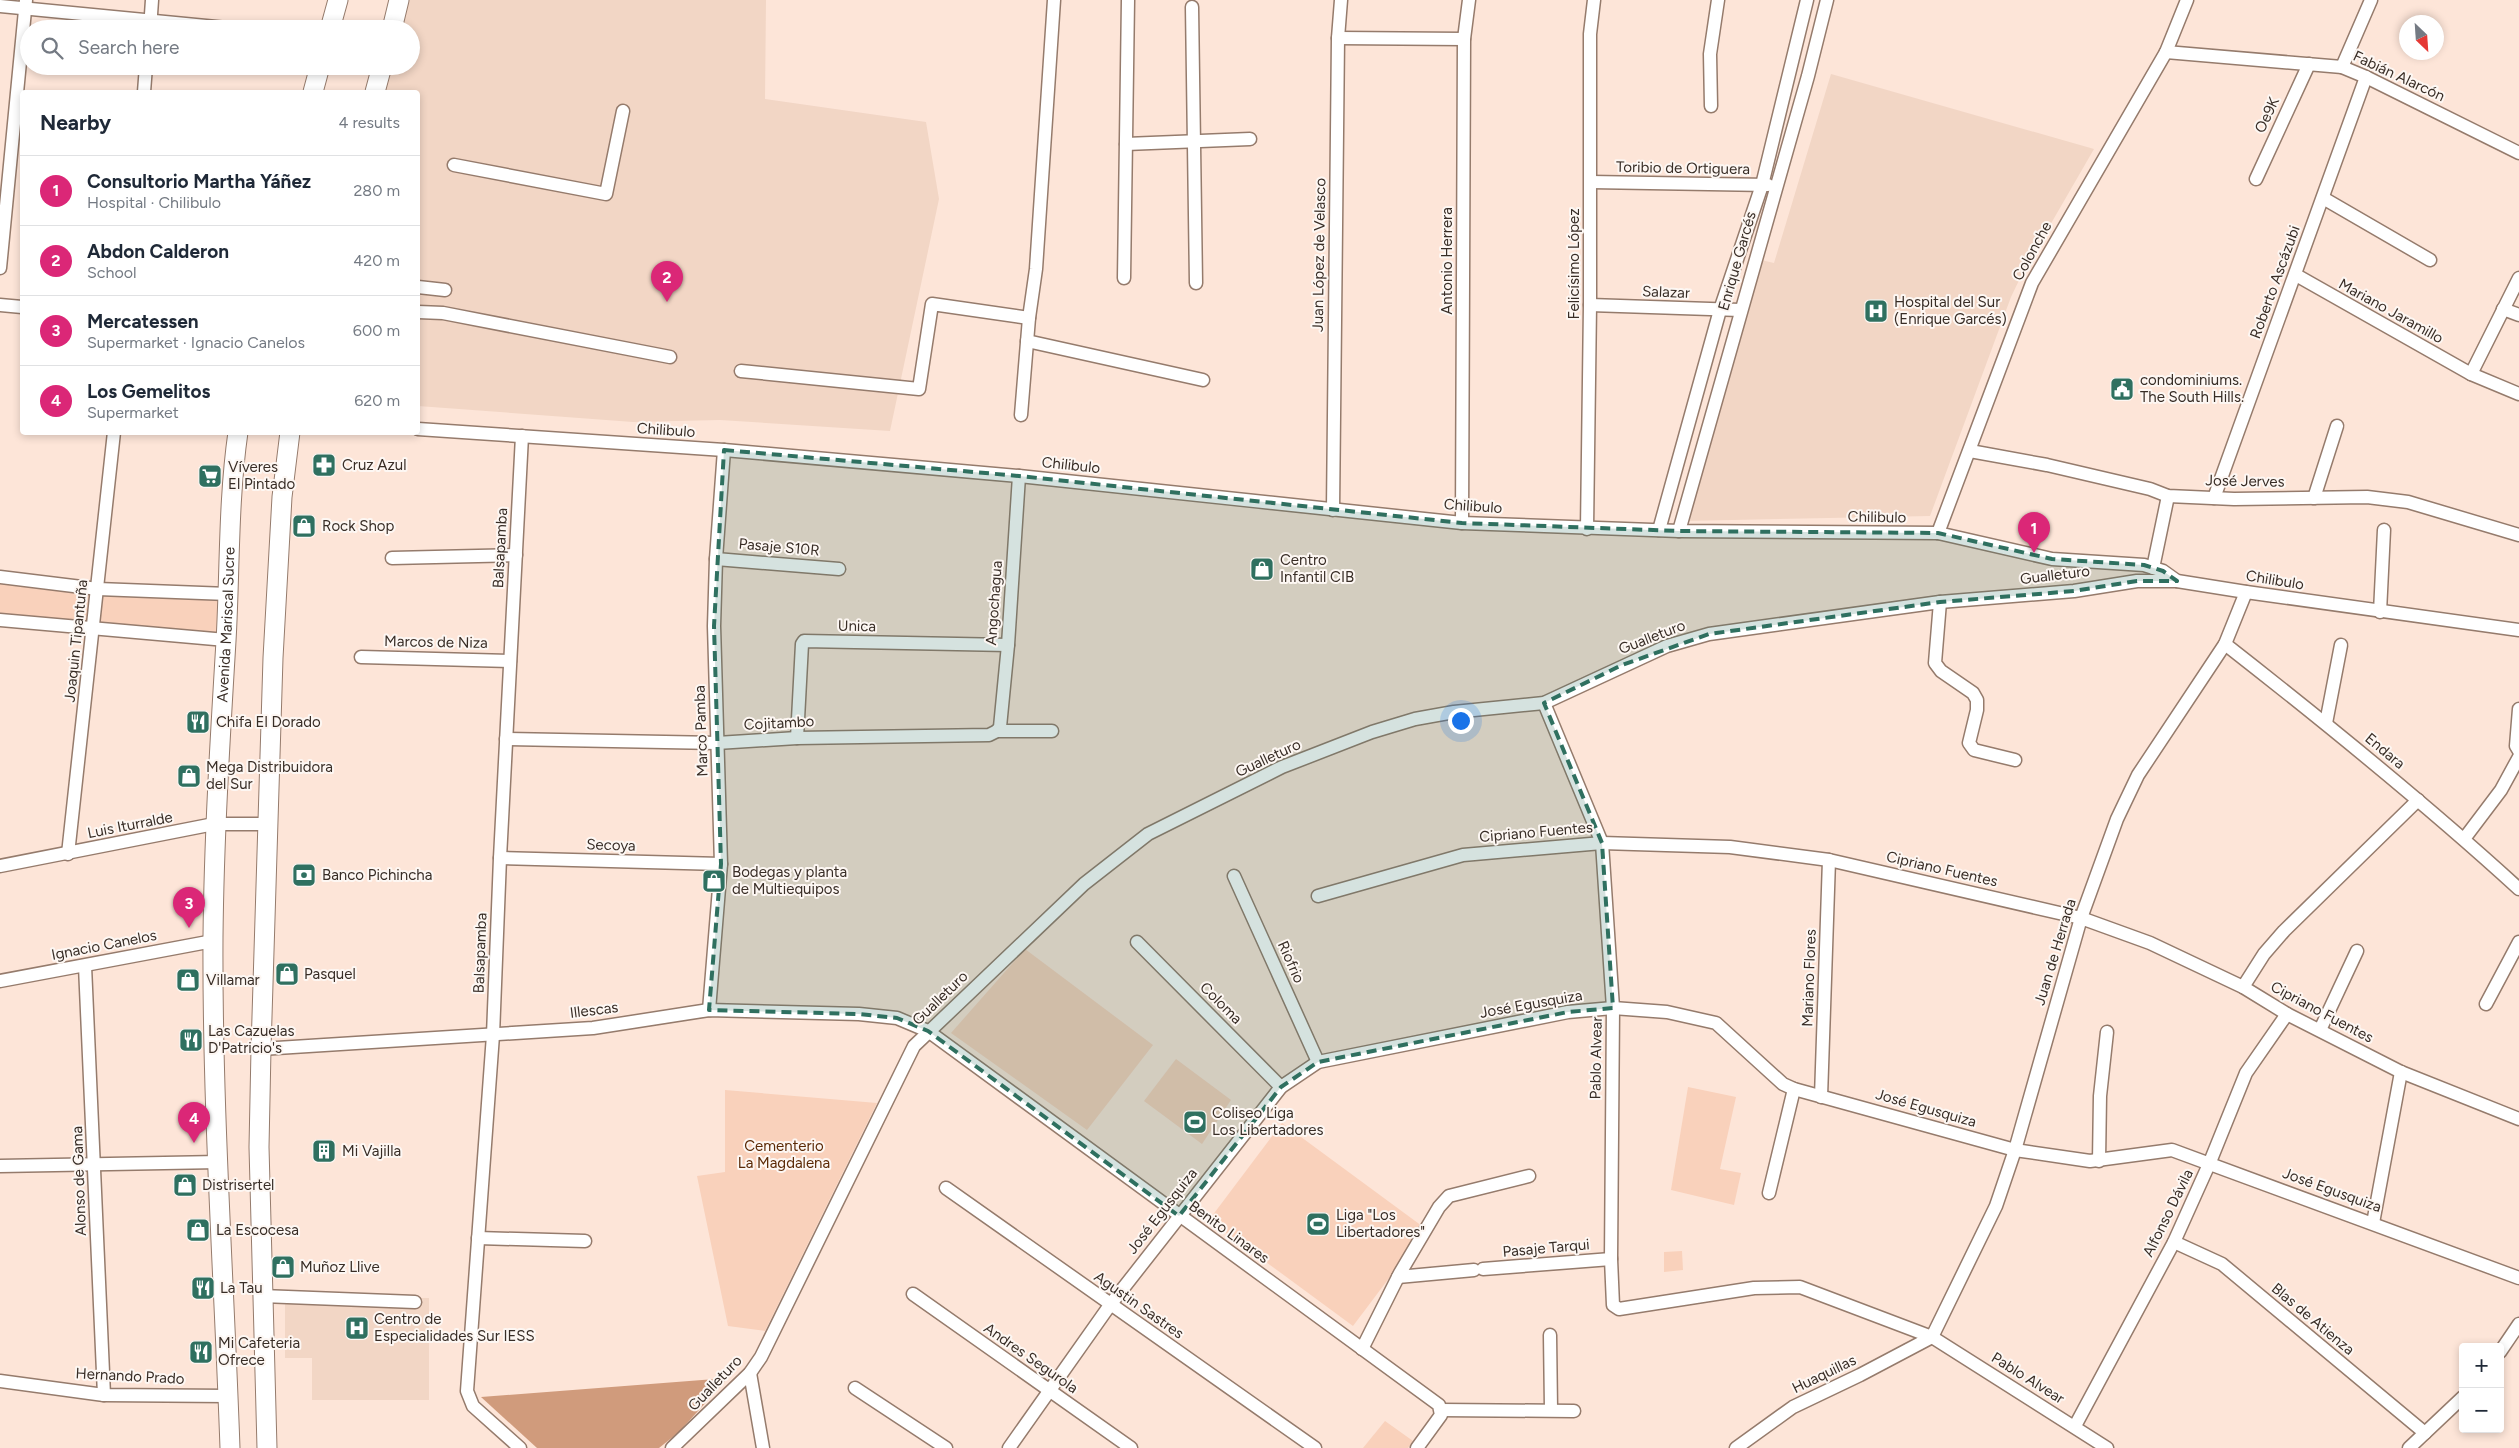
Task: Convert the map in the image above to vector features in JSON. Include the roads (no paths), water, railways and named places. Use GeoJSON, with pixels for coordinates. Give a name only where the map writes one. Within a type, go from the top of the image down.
{"type":"FeatureCollection","features":[{"type":"Feature","properties":{"kind":"main road"},"geometry":{"type":"LineString","coordinates":[[332,20],[338,0]]}},
{"type":"Feature","properties":{"kind":"main road"},"geometry":{"type":"LineString","coordinates":[[394,20],[399,0]]}},
{"type":"Feature","properties":{"kind":"main road"},"geometry":{"type":"LineString","coordinates":[[314,90],[318,75]]}},
{"type":"Feature","properties":{"kind":"main road"},"geometry":{"type":"LineString","coordinates":[[376,90],[380,75]]}},
{"type":"Feature","properties":{"kind":"main road","name":"Avenida Mariscal Sucre"},"geometry":{"type":"LineString","coordinates":[[230,1448],[213,941],[214,824],[226,640],[232,473],[238,435]]}},
{"type":"Feature","properties":{"kind":"main road"},"geometry":{"type":"LineString","coordinates":[[267,1448],[259,1146],[260,1049],[266,824],[282,497],[290,435]]}},
{"type":"Feature","properties":{"kind":"street"},"geometry":{"type":"LineString","coordinates":[[150,20],[152,0]]}},
{"type":"Feature","properties":{"kind":"street"},"geometry":{"type":"LineString","coordinates":[[1021,415],[1029,318],[1036,269],[1054,0]]}},
{"type":"Feature","properties":{"kind":"street"},"geometry":{"type":"LineString","coordinates":[[1124,278],[1128,0]]}},
{"type":"Feature","properties":{"kind":"street","name":"Juan López de Velasco"},"geometry":{"type":"LineString","coordinates":[[1333,510],[1338,38],[1341,0]]}},
{"type":"Feature","properties":{"kind":"street","name":"Antonio Herrera"},"geometry":{"type":"LineString","coordinates":[[1462,523],[1464,39],[1468,0]]}},
{"type":"Feature","properties":{"kind":"street","name":"Felicísimo López"},"geometry":{"type":"LineString","coordinates":[[1587,529],[1591,182],[1590,34],[1594,0]]}},
{"type":"Feature","properties":{"kind":"street"},"geometry":{"type":"LineString","coordinates":[[1710,106],[1710,54],[1718,0]]}},
{"type":"Feature","properties":{"kind":"street","name":"Enrique Garcés"},"geometry":{"type":"LineString","coordinates":[[1659,530],[1720,310],[1762,186],[1807,0]]}},
{"type":"Feature","properties":{"kind":"street","name":"Enrique Garcés"},"geometry":{"type":"LineString","coordinates":[[1679,531],[1775,186],[1808,76],[1827,0]]}},
{"type":"Feature","properties":{"kind":"street","name":"Colonche"},"geometry":{"type":"LineString","coordinates":[[1938,533],[2032,283],[2166,52],[2187,0]]}},
{"type":"Feature","properties":{"kind":"street"},"geometry":{"type":"LineString","coordinates":[[2342,67],[2371,0]]}},
{"type":"Feature","properties":{"kind":"street"},"geometry":{"type":"LineString","coordinates":[[24,20],[26,4]]}},
{"type":"Feature","properties":{"kind":"street"},"geometry":{"type":"LineString","coordinates":[[0,6],[26,4],[120,20]]}},
{"type":"Feature","properties":{"kind":"street"},"geometry":{"type":"LineString","coordinates":[[1192,7],[1196,284]]}},
{"type":"Feature","properties":{"kind":"street"},"geometry":{"type":"LineString","coordinates":[[1338,38],[1464,39]]}},
{"type":"Feature","properties":{"kind":"street","name":"Fabián Alarcón"},"geometry":{"type":"LineString","coordinates":[[2166,52],[2342,67],[2366,76],[2519,153]]}},
{"type":"Feature","properties":{"kind":"street","name":"Oe9K"},"geometry":{"type":"LineString","coordinates":[[2256,179],[2309,64]]}},
{"type":"Feature","properties":{"kind":"street"},"geometry":{"type":"LineString","coordinates":[[0,268],[20,65]]}},
{"type":"Feature","properties":{"kind":"street"},"geometry":{"type":"LineString","coordinates":[[144,90],[145,75]]}},
{"type":"Feature","properties":{"kind":"street","name":"Roberto Ascázubi"},"geometry":{"type":"LineString","coordinates":[[2214,498],[2296,275],[2366,76]]}},
{"type":"Feature","properties":{"kind":"street"},"geometry":{"type":"LineString","coordinates":[[454,165],[606,194],[623,111]]}},
{"type":"Feature","properties":{"kind":"street"},"geometry":{"type":"LineString","coordinates":[[1126,144],[1250,139]]}},
{"type":"Feature","properties":{"kind":"street","name":"Toribio de Ortiguera"},"geometry":{"type":"LineString","coordinates":[[1591,182],[1775,186]]}},
{"type":"Feature","properties":{"kind":"street"},"geometry":{"type":"LineString","coordinates":[[2323,198],[2430,260]]}},
{"type":"Feature","properties":{"kind":"street","name":"Mariano Jaramillo"},"geometry":{"type":"LineString","coordinates":[[2296,275],[2471,374],[2519,394]]}},
{"type":"Feature","properties":{"kind":"street"},"geometry":{"type":"LineString","coordinates":[[2471,374],[2519,278]]}},
{"type":"Feature","properties":{"kind":"street"},"geometry":{"type":"LineString","coordinates":[[420,287],[445,290]]}},
{"type":"Feature","properties":{"kind":"street"},"geometry":{"type":"LineString","coordinates":[[0,304],[20,307]]}},
{"type":"Feature","properties":{"kind":"street"},"geometry":{"type":"LineString","coordinates":[[741,371],[919,389],[932,304],[1029,318]]}},
{"type":"Feature","properties":{"kind":"street","name":"Salazar"},"geometry":{"type":"LineString","coordinates":[[1590,305],[1740,310]]}},
{"type":"Feature","properties":{"kind":"street"},"geometry":{"type":"LineString","coordinates":[[2503,309],[2519,315]]}},
{"type":"Feature","properties":{"kind":"street"},"geometry":{"type":"LineString","coordinates":[[420,312],[443,313],[670,357]]}},
{"type":"Feature","properties":{"kind":"street"},"geometry":{"type":"LineString","coordinates":[[1028,341],[1202,380]]}},
{"type":"Feature","properties":{"kind":"street"},"geometry":{"type":"LineString","coordinates":[[2314,498],[2337,426]]}},
{"type":"Feature","properties":{"kind":"street","name":"Chilibulo"},"geometry":{"type":"LineString","coordinates":[[420,429],[724,450],[1018,476],[1462,523],[1679,531],[1938,533],[2052,559],[2153,568],[2164,571],[2177,581],[2380,612],[2519,630]]}},
{"type":"Feature","properties":{"kind":"street","name":"Joaquin Tipantuña"},"geometry":{"type":"LineString","coordinates":[[68,854],[114,435]]}},
{"type":"Feature","properties":{"kind":"street","name":"Balsapamba"},"geometry":{"type":"LineString","coordinates":[[520,1448],[473,1406],[468,1391],[493,1035],[500,858],[522,436]]}},
{"type":"Feature","properties":{"kind":"street","name":"Marco Pamba"},"geometry":{"type":"LineString","coordinates":[[709,1010],[721,864],[714,626],[716,559],[724,450]]}},
{"type":"Feature","properties":{"kind":"street","name":"José Jerves"},"geometry":{"type":"LineString","coordinates":[[1970,451],[2047,465],[2150,489],[2168,496],[2214,498],[2367,498],[2408,502],[2519,535]]}},
{"type":"Feature","properties":{"kind":"street","name":"Angochagua"},"geometry":{"type":"LineString","coordinates":[[997,731],[1000,727],[1008,644],[1018,476]]}},
{"type":"Feature","properties":{"kind":"street"},"geometry":{"type":"LineString","coordinates":[[2153,568],[2168,496]]}},
{"type":"Feature","properties":{"kind":"street"},"geometry":{"type":"LineString","coordinates":[[2380,612],[2384,530]]}},
{"type":"Feature","properties":{"kind":"street"},"geometry":{"type":"LineString","coordinates":[[392,558],[516,555]]}},
{"type":"Feature","properties":{"kind":"street","name":"Pasaje S10R"},"geometry":{"type":"LineString","coordinates":[[716,559],[839,569]]}},
{"type":"Feature","properties":{"kind":"street"},"geometry":{"type":"LineString","coordinates":[[0,577],[98,589],[228,594]]}},
{"type":"Feature","properties":{"kind":"street","name":"Gualleturo"},"geometry":{"type":"LineString","coordinates":[[672,1448],[750,1373],[761,1357],[914,1046],[1084,884],[1148,834],[1282,767],[1372,732],[1415,719],[1454,712],[1544,703],[1667,646],[1709,634],[1940,602],[2074,591],[2137,580],[2177,581]]}},
{"type":"Feature","properties":{"kind":"street","name":"Juan de Herrada"},"geometry":{"type":"LineString","coordinates":[[1932,1337],[1996,1206],[2015,1150],[2081,918],[2116,819],[2138,775],[2225,644],[2246,592]]}},
{"type":"Feature","properties":{"kind":"street"},"geometry":{"type":"LineString","coordinates":[[1940,602],[1935,663],[1941,671],[1973,693],[1977,700],[1977,710],[1969,743],[1974,750],[2015,760]]}},
{"type":"Feature","properties":{"kind":"street"},"geometry":{"type":"LineString","coordinates":[[0,620],[226,640]]}},
{"type":"Feature","properties":{"kind":"street","name":"Unica"},"geometry":{"type":"LineString","coordinates":[[797,738],[802,644],[804,641],[1008,644]]}},
{"type":"Feature","properties":{"kind":"street","name":"Endara"},"geometry":{"type":"LineString","coordinates":[[2225,644],[2326,723],[2464,839],[2519,890]]}},
{"type":"Feature","properties":{"kind":"street"},"geometry":{"type":"LineString","coordinates":[[2326,723],[2341,645]]}},
{"type":"Feature","properties":{"kind":"street","name":"Marcos de Niza"},"geometry":{"type":"LineString","coordinates":[[361,657],[510,661]]}},
{"type":"Feature","properties":{"kind":"street","name":"Pablo Alvear"},"geometry":{"type":"LineString","coordinates":[[1544,703],[1602,843],[1613,1008],[1611,1259],[1613,1305],[1619,1309],[1754,1288],[1800,1287],[1932,1337],[2107,1448]]}},
{"type":"Feature","properties":{"kind":"street"},"geometry":{"type":"LineString","coordinates":[[2519,709],[2516,746],[2519,751]]}},
{"type":"Feature","properties":{"kind":"street","name":"Cojitambo"},"geometry":{"type":"LineString","coordinates":[[506,740],[718,743],[797,738],[990,734],[997,731],[1052,731]]}},
{"type":"Feature","properties":{"kind":"street"},"geometry":{"type":"LineString","coordinates":[[2464,839],[2502,790],[2519,756]]}},
{"type":"Feature","properties":{"kind":"street"},"geometry":{"type":"LineString","coordinates":[[2243,987],[2264,954],[2284,930],[2418,800]]}},
{"type":"Feature","properties":{"kind":"street","name":"Luis Iturralde"},"geometry":{"type":"LineString","coordinates":[[0,866],[214,824],[266,824]]}},
{"type":"Feature","properties":{"kind":"street","name":"Cipriano Fuentes"},"geometry":{"type":"LineString","coordinates":[[1318,896],[1463,854],[1602,843],[1730,847],[1829,860],[2081,918],[2150,943],[2243,987],[2287,1014],[2401,1072],[2519,1119]]}},
{"type":"Feature","properties":{"kind":"street","name":"Secoya"},"geometry":{"type":"LineString","coordinates":[[500,858],[721,864]]}},
{"type":"Feature","properties":{"kind":"street","name":"Mariano Flores"},"geometry":{"type":"LineString","coordinates":[[1821,1097],[1829,860]]}},
{"type":"Feature","properties":{"kind":"street","name":"Riofrio"},"geometry":{"type":"LineString","coordinates":[[1234,876],[1318,1062]]}},
{"type":"Feature","properties":{"kind":"street","name":"Ignacio Canelos"},"geometry":{"type":"LineString","coordinates":[[0,981],[213,941]]}},
{"type":"Feature","properties":{"kind":"street","name":"Coloma"},"geometry":{"type":"LineString","coordinates":[[1138,942],[1281,1087]]}},
{"type":"Feature","properties":{"kind":"street"},"geometry":{"type":"LineString","coordinates":[[2486,1004],[2519,942]]}},
{"type":"Feature","properties":{"kind":"street"},"geometry":{"type":"LineString","coordinates":[[2320,1030],[2357,951]]}},
{"type":"Feature","properties":{"kind":"street","name":"Alonso de Gama"},"geometry":{"type":"LineString","coordinates":[[85,966],[104,1395]]}},
{"type":"Feature","properties":{"kind":"street","name":"José Egusquiza"},"geometry":{"type":"LineString","coordinates":[[1009,1448],[1110,1305],[1281,1087],[1318,1062],[1568,1012],[1613,1008],[1667,1012],[1716,1023],[1783,1084],[1794,1090],[2015,1150],[2081,1161],[2099,1161],[2167,1150],[2210,1162],[2519,1278]]}},
{"type":"Feature","properties":{"kind":"street","name":"Illescas"},"geometry":{"type":"LineString","coordinates":[[260,1049],[593,1028],[709,1010],[859,1014],[897,1018],[928,1031]]}},
{"type":"Feature","properties":{"kind":"street","name":"Alfonso Dávila"},"geometry":{"type":"LineString","coordinates":[[2075,1426],[2174,1242],[2210,1162],[2246,1073],[2287,1014]]}},
{"type":"Feature","properties":{"kind":"street","name":"Benito Linares"},"geometry":{"type":"LineString","coordinates":[[928,1031],[1440,1407]]}},
{"type":"Feature","properties":{"kind":"street"},"geometry":{"type":"LineString","coordinates":[[2099,1161],[2100,1096],[2107,1032]]}},
{"type":"Feature","properties":{"kind":"street"},"geometry":{"type":"LineString","coordinates":[[2373,1223],[2401,1072]]}},
{"type":"Feature","properties":{"kind":"street"},"geometry":{"type":"LineString","coordinates":[[1770,1193],[1794,1090]]}},
{"type":"Feature","properties":{"kind":"street"},"geometry":{"type":"LineString","coordinates":[[0,1166],[219,1162]]}},
{"type":"Feature","properties":{"kind":"street"},"geometry":{"type":"LineString","coordinates":[[1362,1349],[1398,1278],[1439,1207],[1449,1196],[1529,1176]]}},
{"type":"Feature","properties":{"kind":"street","name":"Agustin Sastres"},"geometry":{"type":"LineString","coordinates":[[946,1188],[1315,1448]]}},
{"type":"Feature","properties":{"kind":"street"},"geometry":{"type":"LineString","coordinates":[[478,1238],[586,1241]]}},
{"type":"Feature","properties":{"kind":"street","name":"Blas de Atienza"},"geometry":{"type":"LineString","coordinates":[[2174,1242],[2222,1264],[2425,1433]]}},
{"type":"Feature","properties":{"kind":"street","name":"Pasaje Tarqui"},"geometry":{"type":"LineString","coordinates":[[1398,1278],[1611,1259]]}},
{"type":"Feature","properties":{"kind":"street","name":"Andres Segurola"},"geometry":{"type":"LineString","coordinates":[[913,1294],[1131,1448]]}},
{"type":"Feature","properties":{"kind":"street"},"geometry":{"type":"LineString","coordinates":[[262,1296],[415,1302]]}},
{"type":"Feature","properties":{"kind":"street"},"geometry":{"type":"LineString","coordinates":[[2504,1346],[2519,1324]]}},
{"type":"Feature","properties":{"kind":"street"},"geometry":{"type":"LineString","coordinates":[[1550,1336],[1551,1409]]}},
{"type":"Feature","properties":{"kind":"street","name":"Huaquillas"},"geometry":{"type":"LineString","coordinates":[[1736,1448],[1793,1407],[1860,1375],[1932,1337]]}},
{"type":"Feature","properties":{"kind":"street"},"geometry":{"type":"LineString","coordinates":[[750,1373],[763,1448]]}},
{"type":"Feature","properties":{"kind":"street","name":"Hernando Prado"},"geometry":{"type":"LineString","coordinates":[[0,1381],[104,1395],[228,1396]]}},
{"type":"Feature","properties":{"kind":"street"},"geometry":{"type":"LineString","coordinates":[[855,1388],[946,1448]]}},
{"type":"Feature","properties":{"kind":"street"},"geometry":{"type":"LineString","coordinates":[[2409,1448],[2459,1401]]}},
{"type":"Feature","properties":{"kind":"street"},"geometry":{"type":"LineString","coordinates":[[1417,1448],[1441,1414],[1440,1407],[1551,1409],[1574,1412]]}},
{"type":"Feature","properties":{"kind":"place","name":"Abdon Calderon"},"geometry":{"type":"Point","coordinates":[667,302]}},
{"type":"Feature","properties":{"kind":"place","name":"Hospital del Sur (Enrique Garcés)"},"geometry":{"type":"Point","coordinates":[1876,311]}},
{"type":"Feature","properties":{"kind":"place","name":"condominiums. The South Hills."},"geometry":{"type":"Point","coordinates":[2122,389]}},
{"type":"Feature","properties":{"kind":"place","name":"Cruz Azul"},"geometry":{"type":"Point","coordinates":[324,465]}},
{"type":"Feature","properties":{"kind":"place","name":"Víveres El Pintado"},"geometry":{"type":"Point","coordinates":[210,476]}},
{"type":"Feature","properties":{"kind":"place","name":"Rock Shop"},"geometry":{"type":"Point","coordinates":[304,526]}},
{"type":"Feature","properties":{"kind":"place","name":"Consultorio Martha Yáñez"},"geometry":{"type":"Point","coordinates":[2034,553]}},
{"type":"Feature","properties":{"kind":"place","name":"Centro Infantil CIB"},"geometry":{"type":"Point","coordinates":[1262,569]}},
{"type":"Feature","properties":{"kind":"place","name":"Chifa El Dorado"},"geometry":{"type":"Point","coordinates":[198,722]}},
{"type":"Feature","properties":{"kind":"place","name":"Mega Distribuidora del Sur"},"geometry":{"type":"Point","coordinates":[189,776]}},
{"type":"Feature","properties":{"kind":"place","name":"Banco Pichincha"},"geometry":{"type":"Point","coordinates":[304,875]}},
{"type":"Feature","properties":{"kind":"place","name":"Bodegas y planta de Multiequipos"},"geometry":{"type":"Point","coordinates":[714,881]}},
{"type":"Feature","properties":{"kind":"place","name":"Mercatessen"},"geometry":{"type":"Point","coordinates":[189,928]}},
{"type":"Feature","properties":{"kind":"place","name":"Pasquel"},"geometry":{"type":"Point","coordinates":[287,974]}},
{"type":"Feature","properties":{"kind":"place","name":"Villamar"},"geometry":{"type":"Point","coordinates":[188,980]}},
{"type":"Feature","properties":{"kind":"place","name":"Las Cazuelas D'Patricio's"},"geometry":{"type":"Point","coordinates":[191,1040]}},
{"type":"Feature","properties":{"kind":"place","name":"Coliseo Liga Los Libertadores"},"geometry":{"type":"Point","coordinates":[1195,1122]}},
{"type":"Feature","properties":{"kind":"place","name":"Los Gemelitos"},"geometry":{"type":"Point","coordinates":[194,1143]}},
{"type":"Feature","properties":{"kind":"place","name":"Mi Vajilla"},"geometry":{"type":"Point","coordinates":[324,1151]}},
{"type":"Feature","properties":{"kind":"place","name":"Distrisertel"},"geometry":{"type":"Point","coordinates":[185,1185]}},
{"type":"Feature","properties":{"kind":"place","name":"Liga \"Los Libertadores\""},"geometry":{"type":"Point","coordinates":[1318,1224]}},
{"type":"Feature","properties":{"kind":"place","name":"La Escocesa"},"geometry":{"type":"Point","coordinates":[198,1230]}},
{"type":"Feature","properties":{"kind":"place","name":"Muñoz Llive"},"geometry":{"type":"Point","coordinates":[283,1267]}},
{"type":"Feature","properties":{"kind":"place","name":"La Tau"},"geometry":{"type":"Point","coordinates":[203,1288]}},
{"type":"Feature","properties":{"kind":"place","name":"Centro de Especialidades Sur IESS"},"geometry":{"type":"Point","coordinates":[357,1328]}},
{"type":"Feature","properties":{"kind":"place","name":"Mi Cafeteria Ofrece"},"geometry":{"type":"Point","coordinates":[201,1352]}},
{"type":"Feature","properties":{"kind":"park label","name":"Cementerio La Magdalena"},"geometry":{"type":"Point","coordinates":[784,1154]}}]}
